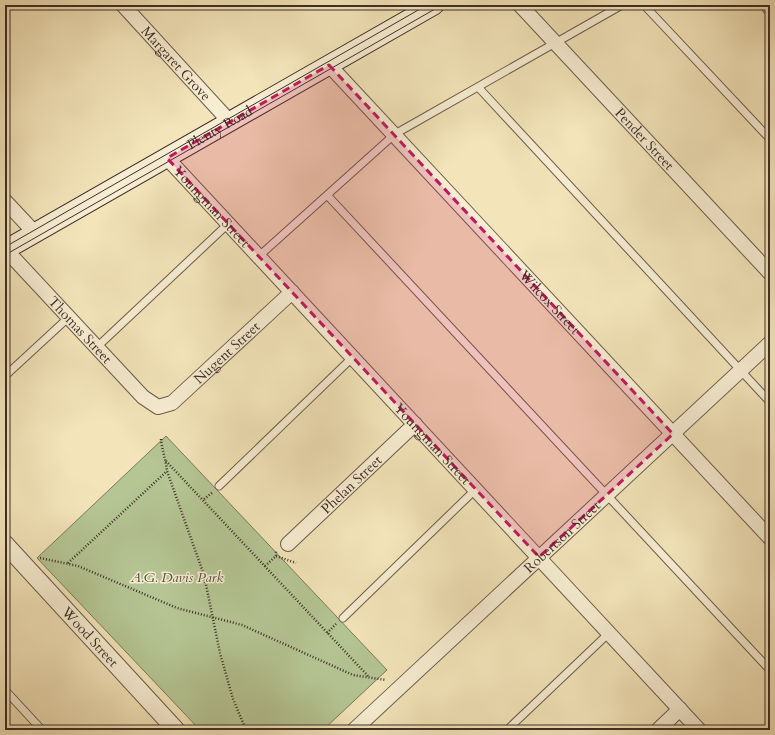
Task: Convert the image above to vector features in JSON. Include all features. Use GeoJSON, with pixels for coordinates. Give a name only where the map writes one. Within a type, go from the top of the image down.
{"type":"FeatureCollection","features":[{"type":"Feature","properties":{"kind":"main road","name":"Plenty Road"},"geometry":{"type":"LineString","coordinates":[[6,250],[329,65],[427,7]]}},
{"type":"Feature","properties":{"kind":"street","name":"Margaret Grove"},"geometry":{"type":"LineString","coordinates":[[123,5],[230,122]]}},
{"type":"Feature","properties":{"kind":"street","name":"Pender Street"},"geometry":{"type":"LineString","coordinates":[[520,5],[770,273]]}},
{"type":"Feature","properties":{"kind":"street","name":"Wilcox Street"},"geometry":{"type":"LineString","coordinates":[[329,65],[770,538]]}},
{"type":"Feature","properties":{"kind":"street","name":"Youngman Street"},"geometry":{"type":"LineString","coordinates":[[166,158],[229,223],[699,730]]}},
{"type":"Feature","properties":{"kind":"street"},"geometry":{"type":"LineString","coordinates":[[5,201],[35,233]]}},
{"type":"Feature","properties":{"kind":"street","name":"Thomas Street"},"geometry":{"type":"LineString","coordinates":[[6,250],[143,397],[158,408]]}},
{"type":"Feature","properties":{"kind":"street","name":"Nugent Street"},"geometry":{"type":"LineString","coordinates":[[158,408],[172,403],[292,292]]}},
{"type":"Feature","properties":{"kind":"street","name":"Robertson Street"},"geometry":{"type":"LineString","coordinates":[[354,730],[770,343]]}},
{"type":"Feature","properties":{"kind":"street","name":"Phelan Street"},"geometry":{"type":"LineString","coordinates":[[288,544],[415,424]]}},
{"type":"Feature","properties":{"kind":"street","name":"Wood Street"},"geometry":{"type":"LineString","coordinates":[[5,544],[176,730]]}},
{"type":"Feature","properties":{"kind":"street"},"geometry":{"type":"LineString","coordinates":[[658,730],[680,709]]}},
{"type":"Feature","properties":{"kind":"lane"},"geometry":{"type":"LineString","coordinates":[[259,256],[394,134],[622,5]]}},
{"type":"Feature","properties":{"kind":"lane"},"geometry":{"type":"LineString","coordinates":[[644,5],[770,139]]}},
{"type":"Feature","properties":{"kind":"lane"},"geometry":{"type":"LineString","coordinates":[[478,87],[770,402]]}},
{"type":"Feature","properties":{"kind":"lane"},"geometry":{"type":"LineString","coordinates":[[327,195],[770,670]]}},
{"type":"Feature","properties":{"kind":"lane"},"geometry":{"type":"LineString","coordinates":[[97,347],[229,223]]}},
{"type":"Feature","properties":{"kind":"lane"},"geometry":{"type":"LineString","coordinates":[[5,376],[69,317]]}},
{"type":"Feature","properties":{"kind":"lane"},"geometry":{"type":"LineString","coordinates":[[219,486],[353,357]]}},
{"type":"Feature","properties":{"kind":"lane"},"geometry":{"type":"LineString","coordinates":[[343,618],[476,489]]}},
{"type":"Feature","properties":{"kind":"lane"},"geometry":{"type":"LineString","coordinates":[[507,730],[609,633]]}},
{"type":"Feature","properties":{"kind":"lane"},"geometry":{"type":"LineString","coordinates":[[5,690],[42,730]]}},
{"type":"Feature","properties":{"kind":"path"},"geometry":{"type":"LineString","coordinates":[[160,439],[162,454],[166,460],[368,676]]}},
{"type":"Feature","properties":{"kind":"path"},"geometry":{"type":"LineString","coordinates":[[166,460],[167,471],[204,575],[220,653],[233,699],[246,730]]}},
{"type":"Feature","properties":{"kind":"path"},"geometry":{"type":"LineString","coordinates":[[68,563],[167,471]]}},
{"type":"Feature","properties":{"kind":"path"},"geometry":{"type":"LineString","coordinates":[[265,566],[276,556],[296,563]]}},
{"type":"Feature","properties":{"kind":"path"},"geometry":{"type":"LineString","coordinates":[[39,558],[68,563],[115,580],[151,598],[176,608],[242,625],[353,676],[368,676],[386,680]]}},
{"type":"Feature","properties":{"kind":"highlighted area"},"geometry":{"type":"Polygon","coordinates":[[[329,65],[673,434],[539,557],[167,158],[329,65]]]}},
{"type":"Feature","properties":{"kind":"green space","name":"A.G. Davis Park"},"geometry":{"type":"Polygon","coordinates":[[[166,436],[387,670],[323,730],[200,730],[37,558],[166,436]]]}},
{"type":"Feature","properties":{"kind":"tram line"},"geometry":{"type":"LineString","coordinates":[[5,247],[427,5]]}},
{"type":"Feature","properties":{"kind":"tram line"},"geometry":{"type":"LineString","coordinates":[[5,255],[442,5]]}}]}
